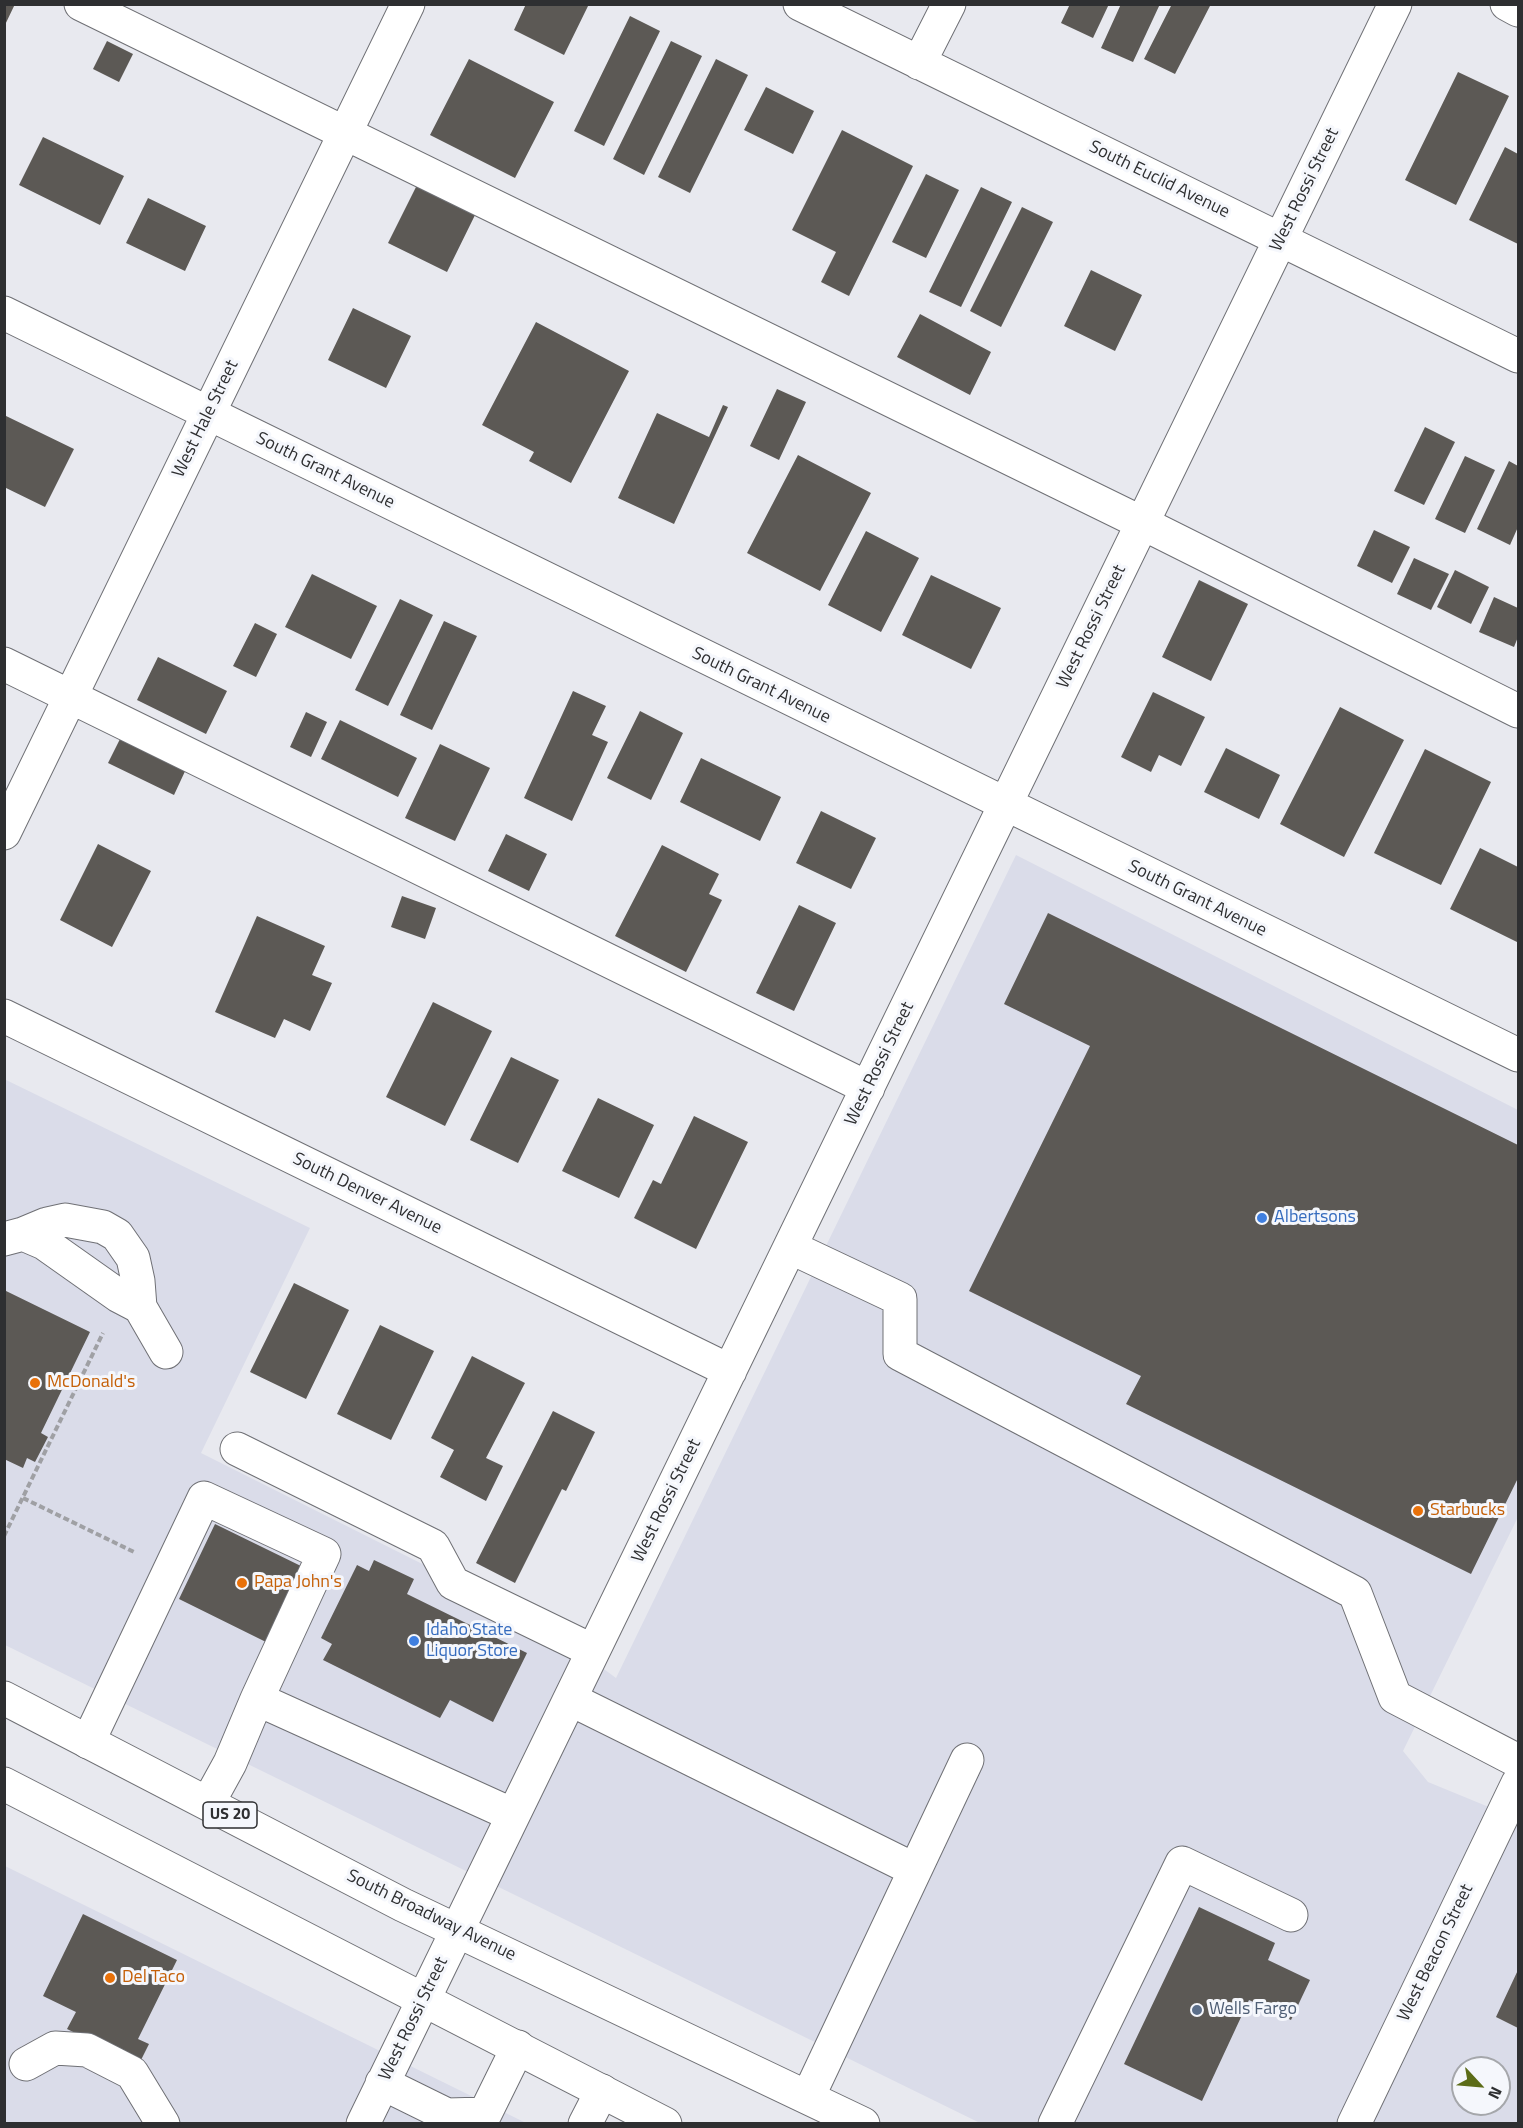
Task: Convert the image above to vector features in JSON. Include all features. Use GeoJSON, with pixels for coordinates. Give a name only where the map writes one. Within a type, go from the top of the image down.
{"type":"FeatureCollection","features":[{"type":"Feature","properties":{"kind":"street"},"geometry":{"type":"LineString","coordinates":[[81,4],[1142,523],[1518,711]]}},
{"type":"Feature","properties":{"kind":"street","name":"West Hale Street"},"geometry":{"type":"LineString","coordinates":[[4,833],[408,4]]}},
{"type":"Feature","properties":{"kind":"street","name":"South Euclid Avenue"},"geometry":{"type":"LineString","coordinates":[[800,4],[1518,356]]}},
{"type":"Feature","properties":{"kind":"street"},"geometry":{"type":"LineString","coordinates":[[919,63],[949,4]]}},
{"type":"Feature","properties":{"kind":"street","name":"West Rossi Street"},"geometry":{"type":"LineString","coordinates":[[363,2124],[1395,4]]}},
{"type":"Feature","properties":{"kind":"street"},"geometry":{"type":"LineString","coordinates":[[1507,4],[1518,10]]}},
{"type":"Feature","properties":{"kind":"street","name":"South Grant Avenue"},"geometry":{"type":"LineString","coordinates":[[4,313],[1005,806],[1518,1055]]}},
{"type":"Feature","properties":{"kind":"street"},"geometry":{"type":"LineString","coordinates":[[4,664],[868,1088]]}},
{"type":"Feature","properties":{"kind":"street","name":"South Denver Avenue"},"geometry":{"type":"LineString","coordinates":[[4,1016],[730,1371]]}},
{"type":"Feature","properties":{"kind":"street"},"geometry":{"type":"LineString","coordinates":[[14,1237],[47,1224],[65,1220],[103,1227],[117,1235],[133,1258],[140,1306],[166,1352]]}},
{"type":"Feature","properties":{"kind":"street"},"geometry":{"type":"LineString","coordinates":[[14,1237],[44,1243],[119,1296],[140,1306]]}},
{"type":"Feature","properties":{"kind":"street"},"geometry":{"type":"LineString","coordinates":[[790,1247],[900,1299],[900,1354],[1355,1593],[1395,1697],[1518,1761]]}},
{"type":"Feature","properties":{"kind":"street"},"geometry":{"type":"LineString","coordinates":[[237,1449],[433,1546],[453,1583],[593,1652]]}},
{"type":"Feature","properties":{"kind":"street"},"geometry":{"type":"LineString","coordinates":[[88,1742],[204,1498],[324,1554],[230,1762],[208,1803]]}},
{"type":"Feature","properties":{"kind":"street","name":"South Broadway Avenue"},"geometry":{"type":"LineString","coordinates":[[4,1698],[403,1905],[863,2124]]}},
{"type":"Feature","properties":{"kind":"street"},"geometry":{"type":"LineString","coordinates":[[257,1699],[513,1815]]}},
{"type":"Feature","properties":{"kind":"street"},"geometry":{"type":"LineString","coordinates":[[570,1699],[915,1870]]}},
{"type":"Feature","properties":{"kind":"street"},"geometry":{"type":"LineString","coordinates":[[808,2097],[967,1760]]}},
{"type":"Feature","properties":{"kind":"street","name":"West Beacon Street"},"geometry":{"type":"LineString","coordinates":[[1354,2124],[1518,1783]]}},
{"type":"Feature","properties":{"kind":"street"},"geometry":{"type":"LineString","coordinates":[[4,1784],[665,2124]]}},
{"type":"Feature","properties":{"kind":"street"},"geometry":{"type":"LineString","coordinates":[[1055,2124],[1182,1863],[1291,1915]]}},
{"type":"Feature","properties":{"kind":"street"},"geometry":{"type":"LineString","coordinates":[[26,2064],[55,2048],[87,2050],[132,2073],[163,2124]]}},
{"type":"Feature","properties":{"kind":"street"},"geometry":{"type":"LineString","coordinates":[[382,2083],[447,2115],[485,2114],[518,2048]]}},
{"type":"Feature","properties":{"kind":"street"},"geometry":{"type":"LineString","coordinates":[[585,2124],[602,2091]]}},
{"type":"Feature","properties":{"kind":"path"},"geometry":{"type":"LineString","coordinates":[[4,1536],[103,1334]]}},
{"type":"Feature","properties":{"kind":"path"},"geometry":{"type":"LineString","coordinates":[[23,1498],[134,1552]]}},
{"type":"Feature","properties":{"kind":"shaded area"},"geometry":{"type":"Polygon","coordinates":[[[1016,855],[1518,1110],[1518,1517],[1403,1751],[1428,1782],[1518,1819],[1518,2123],[980,2123],[5,1645],[4,1079],[310,1228],[201,1453],[544,1625],[616,1678],[1016,855]]]}},
{"type":"Feature","properties":{"kind":"shaded area"},"geometry":{"type":"Polygon","coordinates":[[[5,1866],[526,2123],[5,2123],[5,1866]]]}},
{"type":"Feature","properties":{"kind":"building"},"geometry":{"type":"Polygon","coordinates":[[[4,4],[15,4],[4,27],[4,4]]]}},
{"type":"Feature","properties":{"kind":"building"},"geometry":{"type":"Polygon","coordinates":[[[526,4],[589,4],[564,55],[514,30],[526,4]]]}},
{"type":"Feature","properties":{"kind":"building"},"geometry":{"type":"Polygon","coordinates":[[[1070,4],[1109,4],[1093,38],[1061,23],[1070,4]]]}},
{"type":"Feature","properties":{"kind":"building"},"geometry":{"type":"Polygon","coordinates":[[[1121,4],[1160,4],[1133,62],[1101,48],[1121,4]]]}},
{"type":"Feature","properties":{"kind":"building"},"geometry":{"type":"Polygon","coordinates":[[[1172,4],[1211,4],[1175,74],[1144,59],[1172,4]]]}},
{"type":"Feature","properties":{"kind":"building"},"geometry":{"type":"Polygon","coordinates":[[[630,16],[660,31],[604,146],[574,131],[630,16]]]}},
{"type":"Feature","properties":{"kind":"building"},"geometry":{"type":"Polygon","coordinates":[[[107,41],[133,54],[119,82],[93,69],[107,41]]]}},
{"type":"Feature","properties":{"kind":"building"},"geometry":{"type":"Polygon","coordinates":[[[671,41],[702,56],[644,175],[613,159],[671,41]]]}},
{"type":"Feature","properties":{"kind":"building"},"geometry":{"type":"Polygon","coordinates":[[[469,59],[554,102],[515,178],[430,135],[469,59]]]}},
{"type":"Feature","properties":{"kind":"building"},"geometry":{"type":"Polygon","coordinates":[[[716,59],[748,75],[690,193],[658,177],[716,59]]]}},
{"type":"Feature","properties":{"kind":"building"},"geometry":{"type":"Polygon","coordinates":[[[1458,72],[1509,96],[1456,205],[1405,180],[1458,72]]]}},
{"type":"Feature","properties":{"kind":"building"},"geometry":{"type":"Polygon","coordinates":[[[766,87],[814,111],[793,154],[744,130],[766,87]]]}},
{"type":"Feature","properties":{"kind":"building"},"geometry":{"type":"Polygon","coordinates":[[[842,130],[913,166],[849,296],[821,282],[836,252],[792,230],[842,130]]]}},
{"type":"Feature","properties":{"kind":"building"},"geometry":{"type":"Polygon","coordinates":[[[43,137],[124,176],[100,225],[19,185],[43,137]]]}},
{"type":"Feature","properties":{"kind":"building"},"geometry":{"type":"Polygon","coordinates":[[[1505,147],[1518,154],[1518,244],[1469,220],[1505,147]]]}},
{"type":"Feature","properties":{"kind":"building"},"geometry":{"type":"Polygon","coordinates":[[[926,174],[959,190],[926,258],[892,242],[926,174]]]}},
{"type":"Feature","properties":{"kind":"building"},"geometry":{"type":"Polygon","coordinates":[[[418,183],[477,211],[447,272],[388,243],[418,183]]]}},
{"type":"Feature","properties":{"kind":"building"},"geometry":{"type":"Polygon","coordinates":[[[981,187],[1012,202],[961,307],[929,292],[981,187]]]}},
{"type":"Feature","properties":{"kind":"building"},"geometry":{"type":"Polygon","coordinates":[[[148,198],[206,226],[185,271],[126,243],[148,198]]]}},
{"type":"Feature","properties":{"kind":"building"},"geometry":{"type":"Polygon","coordinates":[[[1022,207],[1053,222],[1001,327],[970,311],[1022,207]]]}},
{"type":"Feature","properties":{"kind":"building"},"geometry":{"type":"Polygon","coordinates":[[[1091,270],[1142,295],[1115,351],[1064,326],[1091,270]]]}},
{"type":"Feature","properties":{"kind":"building"},"geometry":{"type":"Polygon","coordinates":[[[353,308],[411,336],[386,388],[328,360],[353,308]]]}},
{"type":"Feature","properties":{"kind":"building"},"geometry":{"type":"Polygon","coordinates":[[[920,314],[991,352],[970,395],[897,357],[920,314]]]}},
{"type":"Feature","properties":{"kind":"building"},"geometry":{"type":"Polygon","coordinates":[[[536,322],[629,371],[571,483],[529,461],[534,452],[482,425],[536,322]]]}},
{"type":"Feature","properties":{"kind":"building"},"geometry":{"type":"Polygon","coordinates":[[[777,389],[806,402],[779,460],[750,446],[777,389]]]}},
{"type":"Feature","properties":{"kind":"building"},"geometry":{"type":"Polygon","coordinates":[[[723,405],[728,407],[674,524],[618,498],[657,413],[709,437],[723,405]]]}},
{"type":"Feature","properties":{"kind":"building"},"geometry":{"type":"Polygon","coordinates":[[[4,415],[74,449],[45,507],[4,487],[4,415]]]}},
{"type":"Feature","properties":{"kind":"building"},"geometry":{"type":"Polygon","coordinates":[[[1425,427],[1455,442],[1424,505],[1394,491],[1425,427]]]}},
{"type":"Feature","properties":{"kind":"building"},"geometry":{"type":"Polygon","coordinates":[[[798,455],[871,493],[820,591],[747,553],[798,455]]]}},
{"type":"Feature","properties":{"kind":"building"},"geometry":{"type":"Polygon","coordinates":[[[1465,456],[1495,470],[1465,533],[1435,519],[1465,456]]]}},
{"type":"Feature","properties":{"kind":"building"},"geometry":{"type":"Polygon","coordinates":[[[1509,461],[1518,466],[1518,527],[1510,545],[1477,529],[1509,461]]]}},
{"type":"Feature","properties":{"kind":"building"},"geometry":{"type":"Polygon","coordinates":[[[1374,530],[1410,547],[1392,583],[1357,566],[1374,530]]]}},
{"type":"Feature","properties":{"kind":"building"},"geometry":{"type":"Polygon","coordinates":[[[866,531],[919,558],[881,632],[828,605],[866,531]]]}},
{"type":"Feature","properties":{"kind":"building"},"geometry":{"type":"Polygon","coordinates":[[[1414,558],[1449,574],[1431,610],[1397,594],[1414,558]]]}},
{"type":"Feature","properties":{"kind":"building"},"geometry":{"type":"Polygon","coordinates":[[[1455,570],[1489,587],[1471,624],[1437,607],[1455,570]]]}},
{"type":"Feature","properties":{"kind":"building"},"geometry":{"type":"Polygon","coordinates":[[[312,574],[377,606],[351,659],[285,627],[312,574]]]}},
{"type":"Feature","properties":{"kind":"building"},"geometry":{"type":"Polygon","coordinates":[[[931,575],[1001,608],[971,669],[902,635],[931,575]]]}},
{"type":"Feature","properties":{"kind":"building"},"geometry":{"type":"Polygon","coordinates":[[[1199,580],[1248,604],[1211,681],[1162,657],[1199,580]]]}},
{"type":"Feature","properties":{"kind":"building"},"geometry":{"type":"Polygon","coordinates":[[[1494,597],[1518,608],[1518,637],[1514,647],[1479,632],[1494,597]]]}},
{"type":"Feature","properties":{"kind":"building"},"geometry":{"type":"Polygon","coordinates":[[[400,599],[433,615],[388,706],[355,690],[400,599]]]}},
{"type":"Feature","properties":{"kind":"building"},"geometry":{"type":"Polygon","coordinates":[[[444,621],[477,636],[432,730],[400,715],[444,621]]]}},
{"type":"Feature","properties":{"kind":"building"},"geometry":{"type":"Polygon","coordinates":[[[255,623],[277,634],[256,677],[233,666],[255,623]]]}},
{"type":"Feature","properties":{"kind":"building"},"geometry":{"type":"Polygon","coordinates":[[[158,657],[227,691],[206,734],[137,700],[158,657]]]}},
{"type":"Feature","properties":{"kind":"building"},"geometry":{"type":"Polygon","coordinates":[[[573,691],[606,706],[592,735],[608,742],[572,821],[524,798],[573,691]]]}},
{"type":"Feature","properties":{"kind":"building"},"geometry":{"type":"Polygon","coordinates":[[[1153,692],[1205,717],[1181,766],[1159,755],[1151,772],[1121,757],[1153,692]]]}},
{"type":"Feature","properties":{"kind":"building"},"geometry":{"type":"Polygon","coordinates":[[[1340,707],[1404,740],[1344,857],[1280,824],[1340,707]]]}},
{"type":"Feature","properties":{"kind":"building"},"geometry":{"type":"Polygon","coordinates":[[[640,711],[683,733],[651,800],[607,778],[640,711]]]}},
{"type":"Feature","properties":{"kind":"building"},"geometry":{"type":"Polygon","coordinates":[[[306,712],[327,722],[311,757],[290,747],[306,712]]]}},
{"type":"Feature","properties":{"kind":"building"},"geometry":{"type":"Polygon","coordinates":[[[340,720],[417,758],[398,797],[321,759],[340,720]]]}},
{"type":"Feature","properties":{"kind":"building"},"geometry":{"type":"Polygon","coordinates":[[[122,735],[187,767],[174,795],[108,763],[122,735]]]}},
{"type":"Feature","properties":{"kind":"building"},"geometry":{"type":"Polygon","coordinates":[[[440,744],[490,768],[455,841],[405,818],[440,744]]]}},
{"type":"Feature","properties":{"kind":"building"},"geometry":{"type":"Polygon","coordinates":[[[1226,748],[1280,775],[1259,819],[1204,792],[1226,748]]]}},
{"type":"Feature","properties":{"kind":"building"},"geometry":{"type":"Polygon","coordinates":[[[1425,749],[1491,782],[1441,885],[1374,853],[1425,749]]]}},
{"type":"Feature","properties":{"kind":"building"},"geometry":{"type":"Polygon","coordinates":[[[701,758],[781,797],[760,841],[680,802],[701,758]]]}},
{"type":"Feature","properties":{"kind":"building"},"geometry":{"type":"Polygon","coordinates":[[[821,811],[876,838],[851,889],[796,863],[821,811]]]}},
{"type":"Feature","properties":{"kind":"building"},"geometry":{"type":"Polygon","coordinates":[[[506,834],[547,854],[529,891],[488,871],[506,834]]]}},
{"type":"Feature","properties":{"kind":"building"},"geometry":{"type":"Polygon","coordinates":[[[98,844],[151,871],[112,947],[60,920],[98,844]]]}},
{"type":"Feature","properties":{"kind":"building"},"geometry":{"type":"Polygon","coordinates":[[[662,845],[719,874],[709,894],[722,900],[686,972],[615,936],[662,845]]]}},
{"type":"Feature","properties":{"kind":"building"},"geometry":{"type":"Polygon","coordinates":[[[1480,848],[1518,867],[1517,942],[1450,909],[1480,848]]]}},
{"type":"Feature","properties":{"kind":"building"},"geometry":{"type":"Polygon","coordinates":[[[402,896],[436,908],[425,939],[391,927],[402,896]]]}},
{"type":"Feature","properties":{"kind":"building"},"geometry":{"type":"Polygon","coordinates":[[[799,905],[836,923],[794,1011],[756,993],[799,905]]]}},
{"type":"Feature","properties":{"kind":"building","name":"Albertsons"},"geometry":{"type":"Polygon","coordinates":[[[1048,913],[1518,1145],[1518,1478],[1471,1574],[1126,1404],[1141,1376],[969,1291],[1090,1046],[1004,1004],[1048,913]]]}},
{"type":"Feature","properties":{"kind":"building"},"geometry":{"type":"Polygon","coordinates":[[[257,916],[325,946],[312,975],[332,983],[310,1031],[284,1019],[275,1038],[215,1012],[257,916]]]}},
{"type":"Feature","properties":{"kind":"building"},"geometry":{"type":"Polygon","coordinates":[[[433,1002],[492,1031],[445,1126],[386,1097],[433,1002]]]}},
{"type":"Feature","properties":{"kind":"building"},"geometry":{"type":"Polygon","coordinates":[[[511,1057],[559,1080],[518,1163],[470,1140],[511,1057]]]}},
{"type":"Feature","properties":{"kind":"building"},"geometry":{"type":"Polygon","coordinates":[[[598,1098],[654,1125],[619,1198],[562,1171],[598,1098]]]}},
{"type":"Feature","properties":{"kind":"building"},"geometry":{"type":"Polygon","coordinates":[[[694,1116],[748,1142],[696,1249],[634,1218],[653,1180],[661,1184],[694,1116]]]}},
{"type":"Feature","properties":{"kind":"building"},"geometry":{"type":"Polygon","coordinates":[[[294,1283],[349,1310],[306,1399],[250,1372],[294,1283]]]}},
{"type":"Feature","properties":{"kind":"building","name":"McDonald's"},"geometry":{"type":"Polygon","coordinates":[[[4,1290],[90,1332],[41,1433],[48,1437],[35,1462],[27,1458],[23,1468],[4,1459],[4,1290]]]}},
{"type":"Feature","properties":{"kind":"building"},"geometry":{"type":"Polygon","coordinates":[[[380,1325],[434,1351],[391,1440],[337,1414],[380,1325]]]}},
{"type":"Feature","properties":{"kind":"building"},"geometry":{"type":"Polygon","coordinates":[[[472,1356],[525,1383],[486,1458],[503,1466],[486,1501],[440,1477],[454,1450],[431,1438],[472,1356]]]}},
{"type":"Feature","properties":{"kind":"building"},"geometry":{"type":"Polygon","coordinates":[[[553,1411],[595,1432],[566,1491],[562,1489],[515,1583],[476,1563],[553,1411]]]}},
{"type":"Feature","properties":{"kind":"building","name":"Papa John's"},"geometry":{"type":"Polygon","coordinates":[[[215,1524],[305,1568],[268,1643],[179,1599],[215,1524]]]}},
{"type":"Feature","properties":{"kind":"building","name":"Idaho State Liquor Store"},"geometry":{"type":"Polygon","coordinates":[[[374,1560],[414,1579],[407,1594],[527,1653],[493,1722],[450,1700],[440,1718],[323,1660],[332,1644],[321,1638],[357,1565],[369,1571],[374,1560]]]}},
{"type":"Feature","properties":{"kind":"building","name":"Wells Fargo"},"geometry":{"type":"Polygon","coordinates":[[[1199,1907],[1275,1943],[1268,1960],[1310,1980],[1291,2020],[1249,2000],[1202,2101],[1124,2064],[1199,1907]]]}},
{"type":"Feature","properties":{"kind":"building","name":"Del Taco"},"geometry":{"type":"Polygon","coordinates":[[[83,1914],[177,1960],[138,2039],[149,2044],[139,2064],[67,2029],[76,2012],[43,1996],[83,1914]]]}},
{"type":"Feature","properties":{"kind":"building"},"geometry":{"type":"Polygon","coordinates":[[[1518,1970],[1518,2028],[1496,2017],[1518,1970]]]}},
{"type":"Feature","properties":{"kind":"place","name":"Albertsons"},"geometry":{"type":"Point","coordinates":[1262,1218]}},
{"type":"Feature","properties":{"kind":"place","name":"McDonald's"},"geometry":{"type":"Point","coordinates":[35,1383]}},
{"type":"Feature","properties":{"kind":"place","name":"Starbucks"},"geometry":{"type":"Point","coordinates":[1418,1511]}},
{"type":"Feature","properties":{"kind":"place","name":"Papa John's"},"geometry":{"type":"Point","coordinates":[242,1583]}},
{"type":"Feature","properties":{"kind":"place","name":"Idaho State Liquor Store"},"geometry":{"type":"Point","coordinates":[414,1641]}},
{"type":"Feature","properties":{"kind":"place","name":"Del Taco"},"geometry":{"type":"Point","coordinates":[110,1978]}},
{"type":"Feature","properties":{"kind":"place","name":"Wells Fargo"},"geometry":{"type":"Point","coordinates":[1197,2010]}}]}
